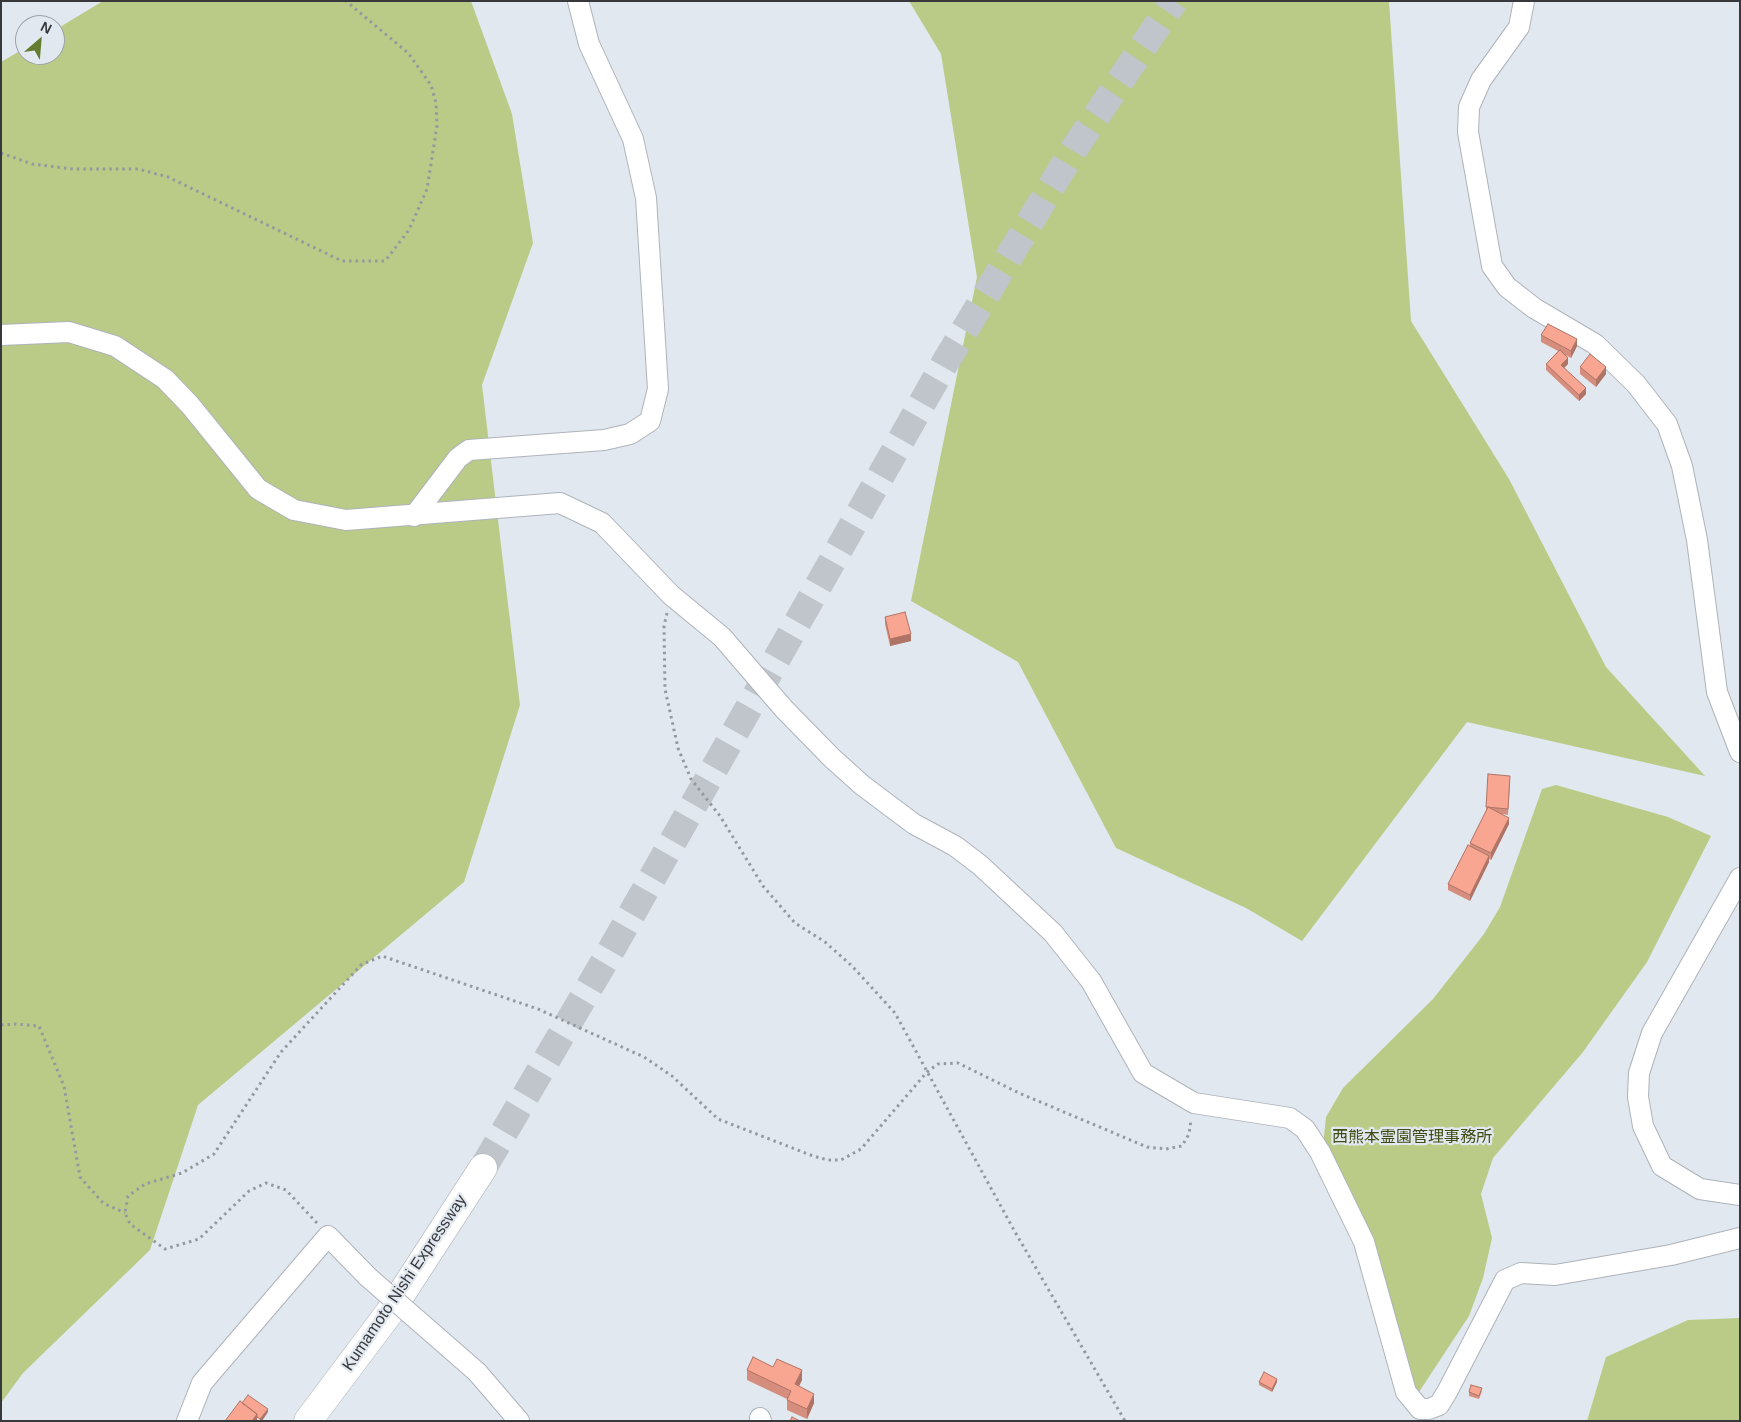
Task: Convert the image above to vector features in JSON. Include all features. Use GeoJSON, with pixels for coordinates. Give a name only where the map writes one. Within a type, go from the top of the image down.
{"type":"FeatureCollection","features":[{"type":"Feature","properties":{"kind":"highway","name":"Kumamoto Nishi Expressway"},"geometry":{"type":"LineString","coordinates":[[308,1421],[389,1313],[483,1168]]}},
{"type":"Feature","properties":{"kind":"highway"},"geometry":{"type":"LineString","coordinates":[[299,1421],[389,1313]]}},
{"type":"Feature","properties":{"kind":"highway"},"geometry":{"type":"LineString","coordinates":[[322,1421],[389,1313]]}},
{"type":"Feature","properties":{"kind":"street"},"geometry":{"type":"LineString","coordinates":[[414,516],[458,458],[469,450],[604,440],[630,434],[650,422],[658,389],[658,380],[646,198],[633,140],[589,44],[578,1]]}},
{"type":"Feature","properties":{"kind":"street"},"geometry":{"type":"LineString","coordinates":[[1524,1],[1519,27],[1481,80],[1469,107],[1468,132],[1492,266],[1506,287],[1534,308],[1595,344],[1636,384],[1667,424],[1682,466],[1697,540],[1717,692],[1740,752]]}},
{"type":"Feature","properties":{"kind":"street"},"geometry":{"type":"LineString","coordinates":[[1,335],[69,332],[115,346],[165,379],[190,405],[258,489],[294,510],[346,520],[560,503],[602,523],[671,595],[722,637],[784,709],[856,780],[914,824],[956,846],[980,864],[1052,934],[1091,982],[1143,1073],[1194,1103],[1290,1118],[1305,1129],[1320,1152],[1364,1242],[1406,1392],[1420,1409],[1430,1409],[1439,1405],[1448,1392],[1505,1280],[1521,1273],[1555,1275],[1671,1255],[1740,1238]]}},
{"type":"Feature","properties":{"kind":"street"},"geometry":{"type":"LineString","coordinates":[[1740,878],[1652,1033],[1639,1073],[1638,1097],[1643,1126],[1662,1166],[1700,1189],[1740,1195]]}},
{"type":"Feature","properties":{"kind":"street"},"geometry":{"type":"LineString","coordinates":[[187,1421],[202,1383],[328,1236],[368,1277],[477,1372],[519,1421]]}},
{"type":"Feature","properties":{"kind":"path"},"geometry":{"type":"LineString","coordinates":[[1,153],[32,164],[73,169],[138,169],[168,177],[342,260],[385,261],[409,230],[427,189],[437,126],[436,103],[431,85],[408,53],[346,1]]}},
{"type":"Feature","properties":{"kind":"path"},"geometry":{"type":"LineString","coordinates":[[671,595],[664,626],[665,689],[678,748],[692,779],[720,816],[769,894],[795,923],[825,942],[852,966],[895,1013],[1015,1232],[1125,1421]]}},
{"type":"Feature","properties":{"kind":"path"},"geometry":{"type":"LineString","coordinates":[[328,1236],[286,1190],[266,1182],[249,1191],[199,1239],[165,1248],[130,1224],[126,1213],[128,1196],[145,1184],[182,1173],[214,1154],[281,1052],[361,965],[382,956],[538,1009],[644,1058],[672,1076],[718,1119],[828,1160],[841,1160],[861,1149],[927,1072],[938,1064],[958,1063],[1019,1094],[1148,1147],[1166,1149],[1182,1146],[1189,1134],[1194,1103]]}},
{"type":"Feature","properties":{"kind":"path"},"geometry":{"type":"LineString","coordinates":[[1,1025],[39,1026],[64,1086],[80,1177],[103,1202],[126,1213]]}},
{"type":"Feature","properties":{"kind":"green space"},"geometry":{"type":"Polygon","coordinates":[[[103,1],[471,1],[512,114],[533,243],[482,385],[520,705],[464,882],[198,1105],[150,1250],[23,1373],[1,1403],[1,62],[15,54],[15,65],[65,65],[65,24],[103,1]]]}},
{"type":"Feature","properties":{"kind":"green space"},"geometry":{"type":"Polygon","coordinates":[[[909,1],[1389,1],[1411,321],[1509,479],[1606,667],[1705,776],[1467,722],[1302,941],[1246,908],[1116,848],[1018,662],[911,601],[977,277],[941,54],[909,1]]]}},
{"type":"Feature","properties":{"kind":"green space","name":"西熊本霊園管理事務所"},"geometry":{"type":"Polygon","coordinates":[[[1556,785],[1668,817],[1711,836],[1647,962],[1583,1052],[1493,1158],[1481,1194],[1492,1238],[1483,1278],[1469,1316],[1415,1398],[1323,1146],[1326,1117],[1343,1088],[1433,999],[1484,934],[1500,907],[1542,789],[1556,785]]]}},
{"type":"Feature","properties":{"kind":"green space"},"geometry":{"type":"Polygon","coordinates":[[[1740,1318],[1740,1421],[1587,1421],[1606,1357],[1688,1320],[1740,1318]]]}},
{"type":"Feature","properties":{"kind":"building"},"geometry":{"type":"Polygon","coordinates":[[[1548,324],[1577,339],[1571,351],[1541,335],[1548,324]]]}},
{"type":"Feature","properties":{"kind":"building"},"geometry":{"type":"Polygon","coordinates":[[[1560,350],[1568,358],[1561,365],[1586,388],[1579,395],[1546,364],[1560,350]]]}},
{"type":"Feature","properties":{"kind":"building"},"geometry":{"type":"Polygon","coordinates":[[[1590,354],[1606,367],[1596,380],[1580,367],[1590,354]]]}},
{"type":"Feature","properties":{"kind":"building"},"geometry":{"type":"Polygon","coordinates":[[[905,612],[911,634],[890,639],[885,617],[905,612]]]}},
{"type":"Feature","properties":{"kind":"building"},"geometry":{"type":"Polygon","coordinates":[[[1488,774],[1510,776],[1508,809],[1486,807],[1488,774]]]}},
{"type":"Feature","properties":{"kind":"building"},"geometry":{"type":"Polygon","coordinates":[[[1488,807],[1509,818],[1491,853],[1470,843],[1488,807]]]}},
{"type":"Feature","properties":{"kind":"building"},"geometry":{"type":"Polygon","coordinates":[[[1468,845],[1489,856],[1470,895],[1448,884],[1468,845]]]}},
{"type":"Feature","properties":{"kind":"building"},"geometry":{"type":"Polygon","coordinates":[[[753,1357],[773,1367],[777,1359],[802,1370],[795,1384],[814,1394],[807,1409],[787,1400],[791,1391],[747,1370],[753,1357]]]}},
{"type":"Feature","properties":{"kind":"building"},"geometry":{"type":"Polygon","coordinates":[[[1264,1372],[1277,1379],[1272,1389],[1259,1382],[1264,1372]]]}},
{"type":"Feature","properties":{"kind":"building"},"geometry":{"type":"Polygon","coordinates":[[[1471,1385],[1482,1388],[1479,1396],[1469,1392],[1471,1385]]]}},
{"type":"Feature","properties":{"kind":"building"},"geometry":{"type":"Polygon","coordinates":[[[248,1395],[268,1409],[260,1419],[257,1417],[257,1414],[242,1403],[248,1395]]]}},
{"type":"Feature","properties":{"kind":"building"},"geometry":{"type":"Polygon","coordinates":[[[240,1401],[257,1414],[252,1421],[225,1421],[240,1401]]]}},
{"type":"Feature","properties":{"kind":"building"},"geometry":{"type":"Polygon","coordinates":[[[792,1417],[800,1421],[790,1421],[792,1417]]]}},
{"type":"Feature","properties":{"kind":"tunnel"},"geometry":{"type":"LineString","coordinates":[[483,1168],[610,952],[946,361],[1074,149],[1174,1]]}}]}
